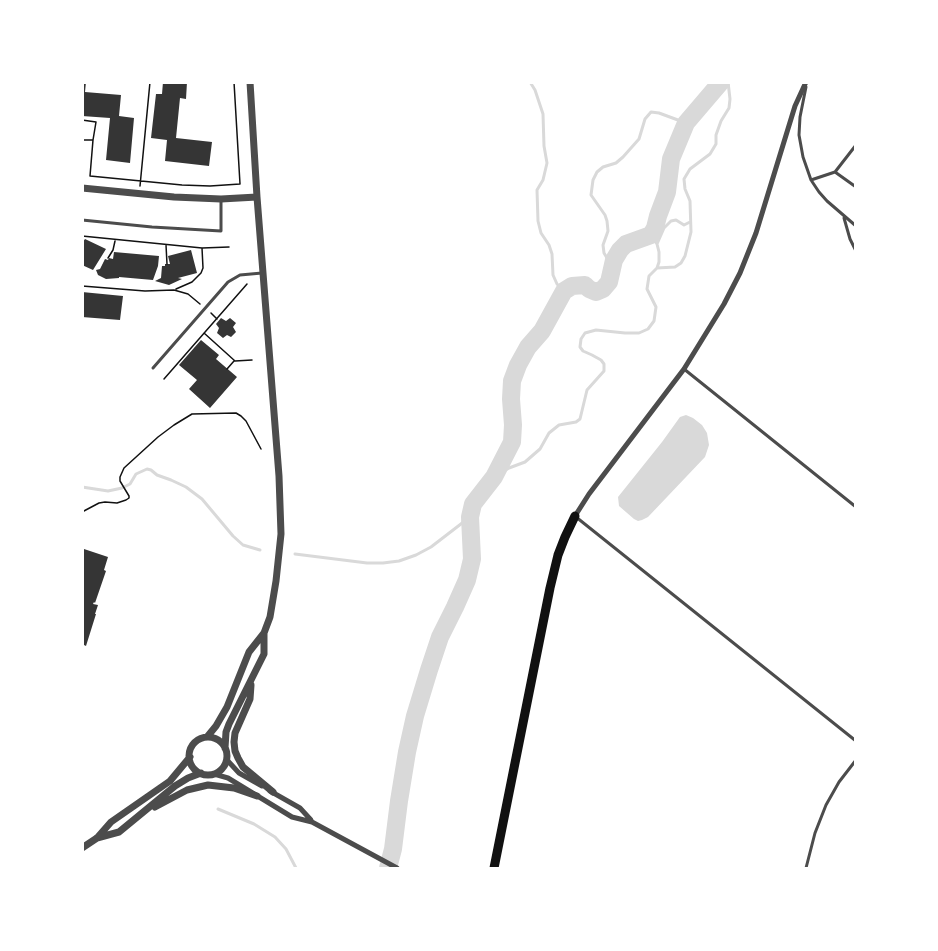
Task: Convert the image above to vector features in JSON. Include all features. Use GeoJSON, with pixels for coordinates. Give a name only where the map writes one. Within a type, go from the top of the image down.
{"type":"FeatureCollection","features":[{"type":"Feature","properties":{"kind":"highway"},"geometry":{"type":"LineString","coordinates":[[494,868],[550,588],[558,555],[575,516]]}},
{"type":"Feature","properties":{"kind":"street"},"geometry":{"type":"LineString","coordinates":[[201,773],[192,765],[191,749],[194,744],[207,737],[216,726],[227,707],[249,652],[264,633],[270,617],[281,534],[256,197],[250,82]]}},
{"type":"Feature","properties":{"kind":"street"},"geometry":{"type":"LineString","coordinates":[[575,516],[589,494],[684,369],[724,304],[740,273],[756,232],[795,106],[806,82]]}},
{"type":"Feature","properties":{"kind":"street"},"geometry":{"type":"LineString","coordinates":[[82,188],[174,197],[221,199],[256,197]]}},
{"type":"Feature","properties":{"kind":"street"},"geometry":{"type":"LineString","coordinates":[[264,633],[264,654],[226,732],[227,760],[238,773],[300,808],[312,822]]}},
{"type":"Feature","properties":{"kind":"street"},"geometry":{"type":"LineString","coordinates":[[251,680],[250,699],[235,733],[235,751],[243,766],[273,792]]}},
{"type":"Feature","properties":{"kind":"street"},"geometry":{"type":"LineString","coordinates":[[207,737],[218,740],[225,748]]}},
{"type":"Feature","properties":{"kind":"street"},"geometry":{"type":"LineString","coordinates":[[82,848],[97,838],[111,822],[170,781],[190,757]]}},
{"type":"Feature","properties":{"kind":"street"},"geometry":{"type":"LineString","coordinates":[[214,774],[223,768],[227,760]]}},
{"type":"Feature","properties":{"kind":"street"},"geometry":{"type":"LineString","coordinates":[[97,838],[119,832],[188,778],[201,773],[214,774],[228,778],[292,817],[312,822],[397,868]]}},
{"type":"Feature","properties":{"kind":"street"},"geometry":{"type":"LineString","coordinates":[[142,814],[187,790],[208,785],[234,788],[257,796]]}},
{"type":"Feature","properties":{"kind":"lane"},"geometry":{"type":"LineString","coordinates":[[806,82],[799,135],[803,158],[811,180],[819,192],[855,226]]}},
{"type":"Feature","properties":{"kind":"lane"},"geometry":{"type":"LineString","coordinates":[[811,180],[835,172],[855,145]]}},
{"type":"Feature","properties":{"kind":"lane"},"geometry":{"type":"LineString","coordinates":[[835,172],[855,188]]}},
{"type":"Feature","properties":{"kind":"lane"},"geometry":{"type":"LineString","coordinates":[[82,220],[221,231],[221,199]]}},
{"type":"Feature","properties":{"kind":"lane"},"geometry":{"type":"LineString","coordinates":[[844,217],[855,251]]}},
{"type":"Feature","properties":{"kind":"lane"},"geometry":{"type":"LineString","coordinates":[[153,369],[233,278],[262,273]]}},
{"type":"Feature","properties":{"kind":"lane"},"geometry":{"type":"LineString","coordinates":[[684,369],[855,507]]}},
{"type":"Feature","properties":{"kind":"lane"},"geometry":{"type":"LineString","coordinates":[[575,516],[855,741]]}},
{"type":"Feature","properties":{"kind":"lane"},"geometry":{"type":"LineString","coordinates":[[806,868],[815,833],[826,805],[855,760]]}},
{"type":"Feature","properties":{"kind":"path"},"geometry":{"type":"LineString","coordinates":[[140,194],[150,82]]}},
{"type":"Feature","properties":{"kind":"path"},"geometry":{"type":"LineString","coordinates":[[82,120],[96,122],[90,176],[210,186],[240,184],[234,82]]}},
{"type":"Feature","properties":{"kind":"path"},"geometry":{"type":"LineString","coordinates":[[82,140],[93,140]]}},
{"type":"Feature","properties":{"kind":"path"},"geometry":{"type":"LineString","coordinates":[[82,236],[202,248],[229,247]]}},
{"type":"Feature","properties":{"kind":"path"},"geometry":{"type":"LineString","coordinates":[[108,258],[116,240]]}},
{"type":"Feature","properties":{"kind":"path"},"geometry":{"type":"LineString","coordinates":[[166,244],[167,264]]}},
{"type":"Feature","properties":{"kind":"path"},"geometry":{"type":"LineString","coordinates":[[82,286],[145,291],[174,290],[192,282],[201,273],[202,248]]}},
{"type":"Feature","properties":{"kind":"path"},"geometry":{"type":"LineString","coordinates":[[164,379],[247,284]]}},
{"type":"Feature","properties":{"kind":"path"},"geometry":{"type":"LineString","coordinates":[[174,290],[192,297],[217,319]]}},
{"type":"Feature","properties":{"kind":"path"},"geometry":{"type":"LineString","coordinates":[[204,333],[235,361]]}},
{"type":"Feature","properties":{"kind":"path"},"geometry":{"type":"LineString","coordinates":[[227,369],[235,361],[252,360]]}},
{"type":"Feature","properties":{"kind":"path"},"geometry":{"type":"LineString","coordinates":[[82,512],[105,502],[117,503],[126,500],[129,496],[120,477],[124,468],[158,437],[192,414],[236,413],[246,421],[261,448]]}},
{"type":"Feature","properties":{"kind":"shaded area"},"geometry":{"type":"Polygon","coordinates":[[[686,415],[702,425],[707,433],[709,445],[705,457],[648,517],[638,521],[619,506],[618,497],[680,417],[686,415]]]}},
{"type":"Feature","properties":{"kind":"building"},"geometry":{"type":"Polygon","coordinates":[[[82,82],[86,82],[85,92],[121,95],[119,116],[134,118],[130,163],[106,160],[110,118],[82,116],[82,82]]]}},
{"type":"Feature","properties":{"kind":"building"},"geometry":{"type":"Polygon","coordinates":[[[163,82],[187,82],[186,99],[180,98],[176,138],[212,142],[209,166],[165,161],[167,140],[151,138],[156,94],[162,94],[163,82]]]}},
{"type":"Feature","properties":{"kind":"building"},"geometry":{"type":"Polygon","coordinates":[[[85,239],[106,249],[93,270],[82,265],[82,243],[85,239]]]}},
{"type":"Feature","properties":{"kind":"building"},"geometry":{"type":"Polygon","coordinates":[[[191,250],[197,273],[178,278],[182,279],[169,285],[155,281],[161,278],[162,266],[170,264],[168,256],[191,250]]]}},
{"type":"Feature","properties":{"kind":"building"},"geometry":{"type":"Polygon","coordinates":[[[114,252],[159,256],[153,280],[119,277],[106,279],[98,275],[96,270],[100,269],[105,259],[113,259],[114,252]]]}},
{"type":"Feature","properties":{"kind":"building"},"geometry":{"type":"Polygon","coordinates":[[[82,292],[123,296],[120,320],[82,317],[82,292]]]}},
{"type":"Feature","properties":{"kind":"building"},"geometry":{"type":"Polygon","coordinates":[[[221,318],[226,321],[230,318],[236,323],[233,327],[236,332],[231,337],[227,335],[223,338],[217,333],[219,328],[216,324],[221,318]]]}},
{"type":"Feature","properties":{"kind":"building"},"geometry":{"type":"Polygon","coordinates":[[[201,340],[219,355],[216,359],[237,377],[210,408],[189,389],[197,380],[179,365],[201,340]]]}},
{"type":"Feature","properties":{"kind":"building"},"geometry":{"type":"Polygon","coordinates":[[[84,549],[108,557],[104,570],[106,571],[93,604],[98,605],[96,614],[83,650],[82,555],[84,549]]]}},
{"type":"Feature","properties":{"kind":"waterway"},"geometry":{"type":"LineString","coordinates":[[530,82],[543,114],[547,163],[543,180],[537,190],[538,221],[541,233],[552,254],[553,275],[557,284],[564,291]]}},
{"type":"Feature","properties":{"kind":"waterway"},"geometry":{"type":"LineString","coordinates":[[388,868],[415,716],[440,637],[467,580],[472,559],[470,517],[473,504],[494,477],[512,442],[512,381],[518,365],[528,347],[542,331],[564,291],[572,286],[585,285],[596,292],[603,289],[609,282],[614,260],[620,250],[626,244],[651,235],[667,192],[671,159],[686,123],[721,82]]}},
{"type":"Feature","properties":{"kind":"waterway"},"geometry":{"type":"LineString","coordinates":[[657,268],[675,267],[685,256],[691,232],[690,201],[684,179],[690,169],[710,154],[716,144],[716,135],[721,121],[729,108],[728,82]]}},
{"type":"Feature","properties":{"kind":"waterway"},"geometry":{"type":"LineString","coordinates":[[613,268],[604,253],[603,245],[608,231],[607,221],[591,195],[593,180],[597,172],[623,157],[639,139],[645,119],[651,112],[686,123]]}},
{"type":"Feature","properties":{"kind":"waterway"},"geometry":{"type":"LineString","coordinates":[[657,244],[664,228],[671,221],[676,220],[684,225],[690,222]]}},
{"type":"Feature","properties":{"kind":"waterway"},"geometry":{"type":"LineString","coordinates":[[494,477],[525,462],[540,449],[549,433],[559,425],[580,419],[587,390],[604,371],[604,364],[601,360],[583,351],[580,347],[585,333],[596,330],[639,333],[648,329],[654,321],[656,307],[647,289],[649,276],[657,268],[659,262],[659,252],[651,235]]}},
{"type":"Feature","properties":{"kind":"waterway"},"geometry":{"type":"LineString","coordinates":[[82,487],[108,491],[122,488],[130,484],[136,474],[147,469],[151,470],[157,475],[186,487],[202,499],[243,545],[260,550]]}},
{"type":"Feature","properties":{"kind":"waterway"},"geometry":{"type":"LineString","coordinates":[[295,554],[367,563],[399,561],[431,547],[470,517]]}},
{"type":"Feature","properties":{"kind":"waterway"},"geometry":{"type":"LineString","coordinates":[[218,809],[254,824],[275,837],[286,849],[296,868]]}}]}
